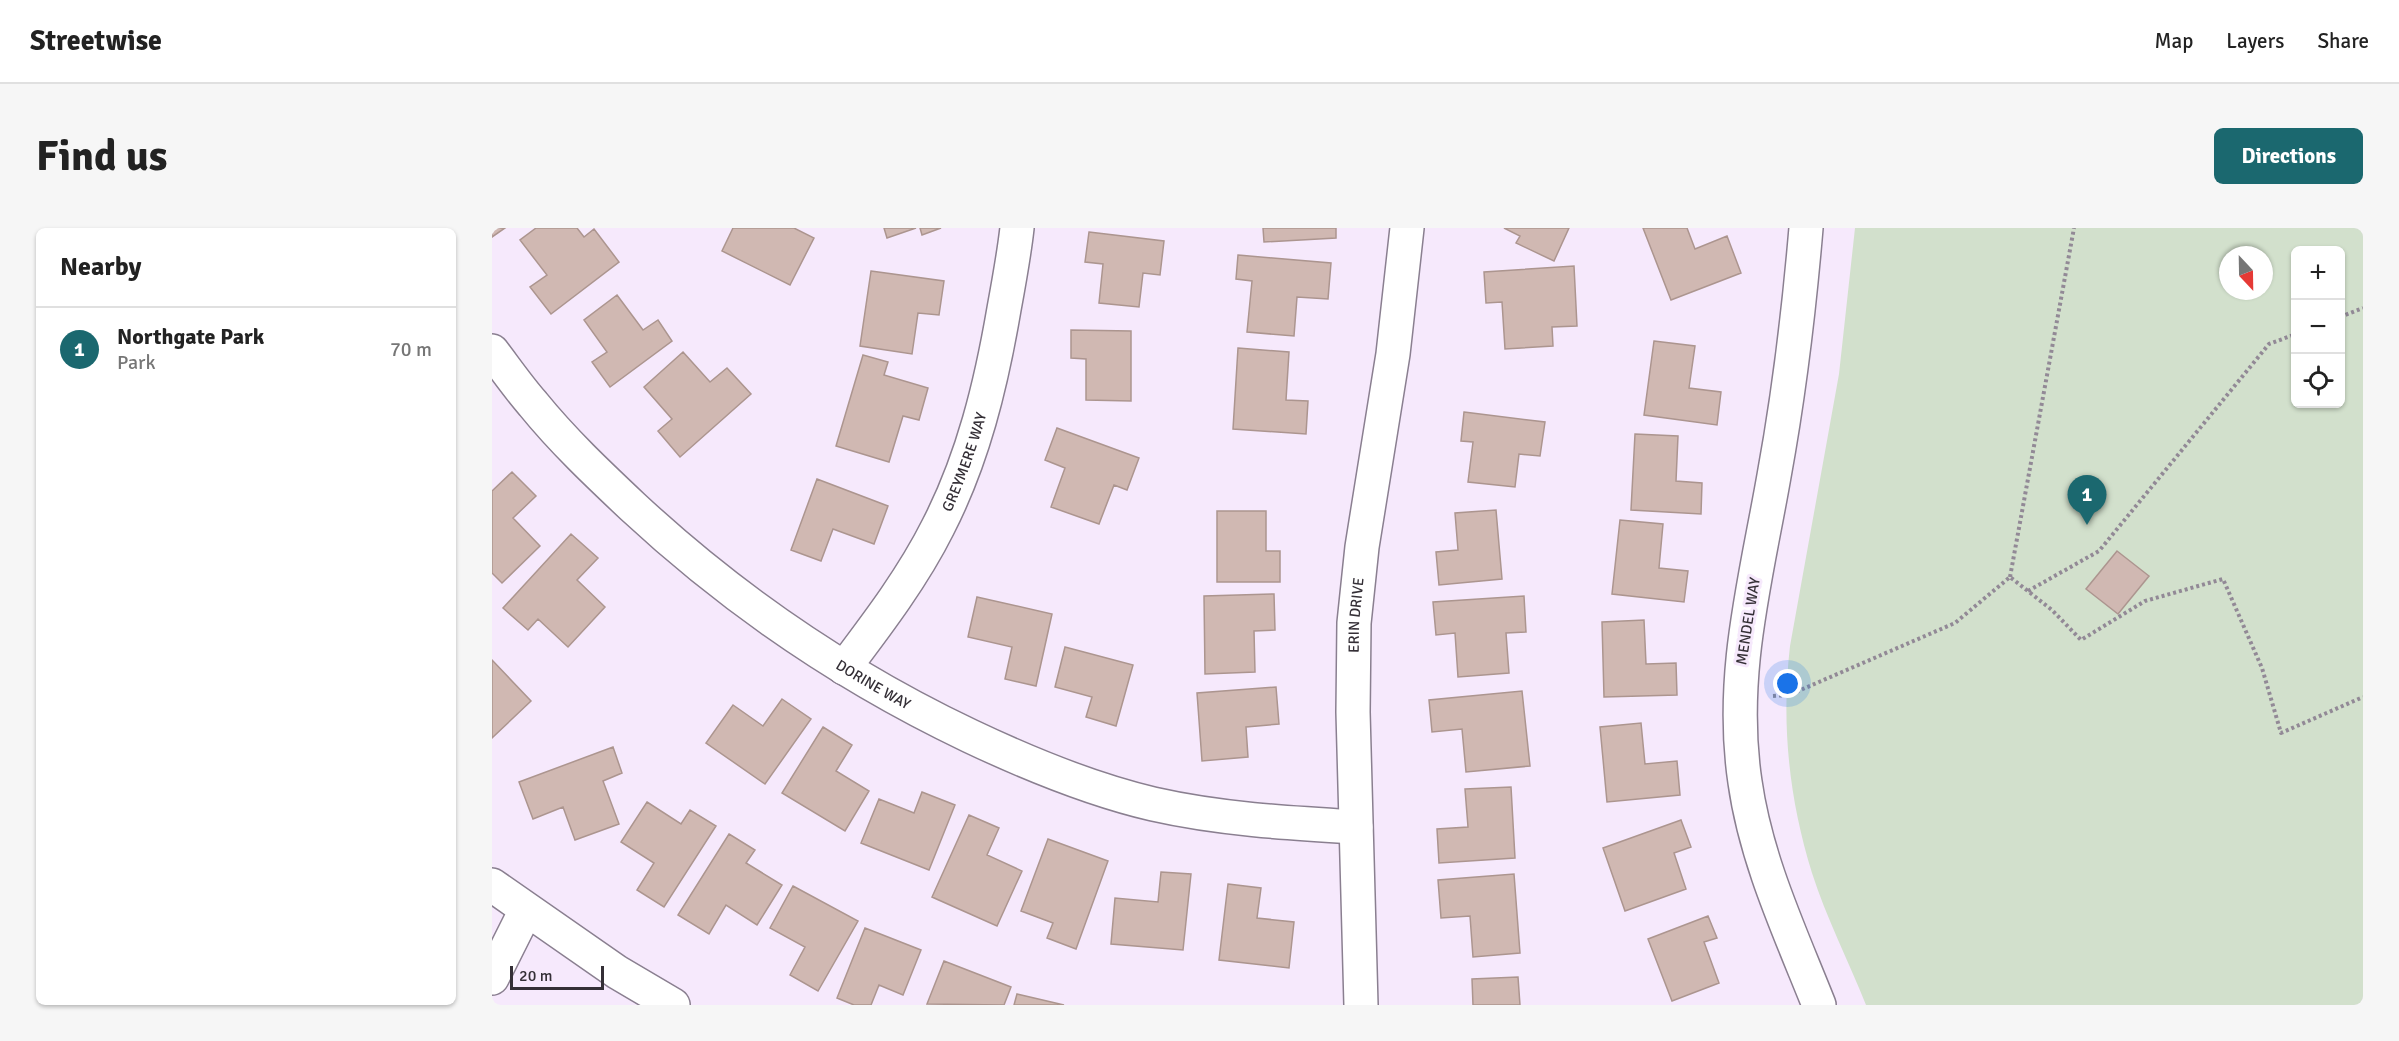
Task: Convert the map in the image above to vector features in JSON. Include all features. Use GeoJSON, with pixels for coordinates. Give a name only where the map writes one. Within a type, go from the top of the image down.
{"type":"FeatureCollection","features":[{"type":"Feature","properties":{"kind":"street","name":"GREYMERE WAY"},"geometry":{"type":"LineString","coordinates":[[844,668],[878,623],[938,529],[960,481],[977,432],[996,356],[1017,228]]}},
{"type":"Feature","properties":{"kind":"street","name":"ERIN DRIVE"},"geometry":{"type":"LineString","coordinates":[[1361,1005],[1353,712],[1354,623],[1362,547],[1393,354],[1407,228]]}},
{"type":"Feature","properties":{"kind":"street","name":"MENDEL WAY"},"geometry":{"type":"LineString","coordinates":[[1806,228],[1801,290],[1785,416],[1747,611],[1740,668],[1740,724],[1744,782],[1756,837],[1773,891],[1819,1005]]}},
{"type":"Feature","properties":{"kind":"street","name":"DORINE WAY"},"geometry":{"type":"LineString","coordinates":[[492,351],[533,405],[595,472],[679,550],[770,620],[844,668],[926,715],[1008,754],[1074,780],[1152,804],[1232,818],[1356,827]]}},
{"type":"Feature","properties":{"kind":"street"},"geometry":{"type":"LineString","coordinates":[[492,885],[617,972],[673,1005]]}},
{"type":"Feature","properties":{"kind":"street"},"geometry":{"type":"LineString","coordinates":[[492,978],[526,910]]}},
{"type":"Feature","properties":{"kind":"path"},"geometry":{"type":"LineString","coordinates":[[1740,698],[1789,695],[1955,623],[2010,577],[2074,228]]}},
{"type":"Feature","properties":{"kind":"path"},"geometry":{"type":"LineString","coordinates":[[2345,315],[2363,308]]}},
{"type":"Feature","properties":{"kind":"path"},"geometry":{"type":"LineString","coordinates":[[2028,591],[2099,551],[2269,344],[2291,336]]}},
{"type":"Feature","properties":{"kind":"path"},"geometry":{"type":"LineString","coordinates":[[2010,577],[2052,610],[2081,640],[2145,602],[2223,579],[2262,668],[2281,733],[2363,696]]}},
{"type":"Feature","properties":{"kind":"green space"},"geometry":{"type":"Polygon","coordinates":[[[1855,228],[2363,228],[2363,1005],[1866,1005],[1812,873],[1798,817],[1787,733],[1787,675],[1790,646],[1839,374],[1855,228]]]}},
{"type":"Feature","properties":{"kind":"building"},"geometry":{"type":"Polygon","coordinates":[[[492,228],[505,228],[492,237],[492,228]]]}},
{"type":"Feature","properties":{"kind":"building"},"geometry":{"type":"Polygon","coordinates":[[[536,228],[577,228],[584,237],[594,229],[619,262],[551,314],[530,287],[547,275],[520,240],[536,228]]]}},
{"type":"Feature","properties":{"kind":"building"},"geometry":{"type":"Polygon","coordinates":[[[733,228],[794,228],[814,238],[790,285],[722,251],[733,228]]]}},
{"type":"Feature","properties":{"kind":"building"},"geometry":{"type":"Polygon","coordinates":[[[884,228],[916,228],[887,238],[884,228]]]}},
{"type":"Feature","properties":{"kind":"building"},"geometry":{"type":"Polygon","coordinates":[[[920,228],[941,228],[922,235],[920,228]]]}},
{"type":"Feature","properties":{"kind":"building"},"geometry":{"type":"Polygon","coordinates":[[[1263,228],[1336,228],[1336,238],[1264,242],[1263,228]]]}},
{"type":"Feature","properties":{"kind":"building"},"geometry":{"type":"Polygon","coordinates":[[[1504,228],[1569,228],[1554,261],[1516,243],[1520,236],[1504,228]]]}},
{"type":"Feature","properties":{"kind":"building"},"geometry":{"type":"Polygon","coordinates":[[[1643,228],[1687,228],[1695,249],[1727,236],[1741,273],[1671,300],[1643,228]]]}},
{"type":"Feature","properties":{"kind":"building"},"geometry":{"type":"Polygon","coordinates":[[[1089,232],[1164,241],[1160,275],[1143,273],[1139,307],[1099,303],[1103,264],[1085,262],[1089,232]]]}},
{"type":"Feature","properties":{"kind":"building"},"geometry":{"type":"Polygon","coordinates":[[[1238,255],[1331,263],[1328,299],[1297,297],[1294,336],[1247,332],[1252,281],[1236,279],[1238,255]]]}},
{"type":"Feature","properties":{"kind":"building"},"geometry":{"type":"Polygon","coordinates":[[[1574,266],[1577,326],[1552,327],[1553,346],[1505,349],[1502,302],[1486,303],[1484,272],[1574,266]]]}},
{"type":"Feature","properties":{"kind":"building"},"geometry":{"type":"Polygon","coordinates":[[[871,271],[944,281],[939,315],[918,313],[912,354],[860,346],[871,271]]]}},
{"type":"Feature","properties":{"kind":"building"},"geometry":{"type":"Polygon","coordinates":[[[617,295],[643,330],[658,320],[672,341],[610,387],[592,362],[607,352],[584,320],[617,295]]]}},
{"type":"Feature","properties":{"kind":"building"},"geometry":{"type":"Polygon","coordinates":[[[1071,330],[1131,331],[1131,401],[1086,400],[1086,359],[1071,358],[1071,330]]]}},
{"type":"Feature","properties":{"kind":"building"},"geometry":{"type":"Polygon","coordinates":[[[1654,341],[1695,346],[1689,388],[1721,392],[1717,425],[1644,415],[1654,341]]]}},
{"type":"Feature","properties":{"kind":"building"},"geometry":{"type":"Polygon","coordinates":[[[1238,348],[1289,352],[1286,400],[1308,401],[1306,434],[1233,429],[1238,348]]]}},
{"type":"Feature","properties":{"kind":"building"},"geometry":{"type":"Polygon","coordinates":[[[683,352],[710,382],[727,368],[751,394],[680,457],[658,431],[672,419],[644,387],[683,352]]]}},
{"type":"Feature","properties":{"kind":"building"},"geometry":{"type":"Polygon","coordinates":[[[863,355],[888,362],[884,375],[928,388],[919,420],[903,416],[889,462],[836,446],[863,355]]]}},
{"type":"Feature","properties":{"kind":"building"},"geometry":{"type":"Polygon","coordinates":[[[1464,412],[1545,422],[1540,456],[1519,454],[1515,487],[1468,482],[1473,442],[1461,441],[1464,412]]]}},
{"type":"Feature","properties":{"kind":"building"},"geometry":{"type":"Polygon","coordinates":[[[1057,428],[1139,458],[1127,490],[1114,485],[1099,524],[1051,507],[1065,468],[1045,460],[1057,428]]]}},
{"type":"Feature","properties":{"kind":"building"},"geometry":{"type":"Polygon","coordinates":[[[1635,434],[1678,436],[1676,481],[1702,483],[1701,514],[1631,510],[1635,434]]]}},
{"type":"Feature","properties":{"kind":"building"},"geometry":{"type":"Polygon","coordinates":[[[512,472],[536,496],[513,518],[540,546],[502,583],[492,573],[492,491],[512,472]]]}},
{"type":"Feature","properties":{"kind":"building"},"geometry":{"type":"Polygon","coordinates":[[[817,479],[888,506],[874,544],[833,529],[821,561],[791,550],[817,479]]]}},
{"type":"Feature","properties":{"kind":"building"},"geometry":{"type":"Polygon","coordinates":[[[1496,510],[1502,579],[1439,585],[1436,552],[1458,550],[1455,513],[1496,510]]]}},
{"type":"Feature","properties":{"kind":"building"},"geometry":{"type":"Polygon","coordinates":[[[1217,511],[1266,511],[1266,551],[1280,551],[1280,582],[1217,582],[1217,511]]]}},
{"type":"Feature","properties":{"kind":"building"},"geometry":{"type":"Polygon","coordinates":[[[1620,520],[1663,524],[1659,568],[1688,571],[1684,602],[1612,594],[1620,520]]]}},
{"type":"Feature","properties":{"kind":"building"},"geometry":{"type":"Polygon","coordinates":[[[571,534],[598,558],[577,580],[605,607],[568,647],[538,619],[528,630],[503,608],[571,534]]]}},
{"type":"Feature","properties":{"kind":"building"},"geometry":{"type":"Polygon","coordinates":[[[2117,551],[2149,576],[2118,614],[2086,589],[2117,551]]]}},
{"type":"Feature","properties":{"kind":"building"},"geometry":{"type":"Polygon","coordinates":[[[1274,594],[1275,630],[1254,631],[1255,672],[1205,674],[1204,596],[1274,594]]]}},
{"type":"Feature","properties":{"kind":"building"},"geometry":{"type":"Polygon","coordinates":[[[1524,596],[1526,632],[1506,633],[1509,673],[1458,677],[1455,633],[1436,635],[1433,602],[1524,596]]]}},
{"type":"Feature","properties":{"kind":"building"},"geometry":{"type":"Polygon","coordinates":[[[977,597],[1052,614],[1036,686],[1005,679],[1012,647],[968,637],[977,597]]]}},
{"type":"Feature","properties":{"kind":"building"},"geometry":{"type":"Polygon","coordinates":[[[1644,620],[1646,664],[1676,663],[1677,695],[1604,697],[1602,622],[1644,620]]]}},
{"type":"Feature","properties":{"kind":"building"},"geometry":{"type":"Polygon","coordinates":[[[1065,647],[1133,665],[1116,726],[1086,717],[1092,697],[1055,687],[1065,647]]]}},
{"type":"Feature","properties":{"kind":"building"},"geometry":{"type":"Polygon","coordinates":[[[492,660],[531,701],[492,738],[492,660]]]}},
{"type":"Feature","properties":{"kind":"building"},"geometry":{"type":"Polygon","coordinates":[[[1276,687],[1279,724],[1246,727],[1248,757],[1202,761],[1197,693],[1276,687]]]}},
{"type":"Feature","properties":{"kind":"building"},"geometry":{"type":"Polygon","coordinates":[[[1522,691],[1530,766],[1466,772],[1462,729],[1432,732],[1429,700],[1522,691]]]}},
{"type":"Feature","properties":{"kind":"building"},"geometry":{"type":"Polygon","coordinates":[[[782,699],[811,719],[765,784],[706,743],[733,705],[763,726],[782,699]]]}},
{"type":"Feature","properties":{"kind":"building"},"geometry":{"type":"Polygon","coordinates":[[[1641,723],[1645,764],[1677,761],[1680,795],[1607,802],[1600,727],[1641,723]]]}},
{"type":"Feature","properties":{"kind":"building"},"geometry":{"type":"Polygon","coordinates":[[[823,727],[852,745],[836,771],[869,791],[845,831],[782,793],[823,727]]]}},
{"type":"Feature","properties":{"kind":"building"},"geometry":{"type":"Polygon","coordinates":[[[613,747],[622,773],[603,781],[619,824],[575,840],[563,807],[533,819],[519,782],[613,747]]]}},
{"type":"Feature","properties":{"kind":"building"},"geometry":{"type":"Polygon","coordinates":[[[1511,787],[1515,858],[1439,863],[1437,829],[1468,827],[1465,789],[1511,787]]]}},
{"type":"Feature","properties":{"kind":"building"},"geometry":{"type":"Polygon","coordinates":[[[922,792],[955,805],[929,870],[861,843],[879,799],[914,813],[922,792]]]}},
{"type":"Feature","properties":{"kind":"building"},"geometry":{"type":"Polygon","coordinates":[[[647,802],[681,824],[690,810],[716,826],[664,907],[637,890],[654,863],[621,842],[647,802]]]}},
{"type":"Feature","properties":{"kind":"building"},"geometry":{"type":"Polygon","coordinates":[[[969,815],[999,828],[987,855],[1022,871],[997,926],[932,897],[969,815]]]}},
{"type":"Feature","properties":{"kind":"building"},"geometry":{"type":"Polygon","coordinates":[[[1681,820],[1691,847],[1674,853],[1686,889],[1625,911],[1603,848],[1681,820]]]}},
{"type":"Feature","properties":{"kind":"building"},"geometry":{"type":"Polygon","coordinates":[[[729,834],[755,850],[746,863],[782,885],[757,925],[726,905],[709,934],[678,915],[729,834]]]}},
{"type":"Feature","properties":{"kind":"building"},"geometry":{"type":"Polygon","coordinates":[[[1048,839],[1108,861],[1076,949],[1047,938],[1053,923],[1021,911],[1048,839]]]}},
{"type":"Feature","properties":{"kind":"building"},"geometry":{"type":"Polygon","coordinates":[[[1161,872],[1191,874],[1183,950],[1111,944],[1115,898],[1158,902],[1161,872]]]}},
{"type":"Feature","properties":{"kind":"building"},"geometry":{"type":"Polygon","coordinates":[[[1514,874],[1520,953],[1473,957],[1470,916],[1441,918],[1438,880],[1514,874]]]}},
{"type":"Feature","properties":{"kind":"building"},"geometry":{"type":"Polygon","coordinates":[[[1228,884],[1261,888],[1257,918],[1294,922],[1289,968],[1219,960],[1228,884]]]}},
{"type":"Feature","properties":{"kind":"building"},"geometry":{"type":"Polygon","coordinates":[[[793,886],[858,921],[818,991],[790,975],[805,947],[770,928],[793,886]]]}},
{"type":"Feature","properties":{"kind":"building"},"geometry":{"type":"Polygon","coordinates":[[[1708,916],[1717,938],[1704,942],[1719,983],[1672,1001],[1648,939],[1708,916]]]}},
{"type":"Feature","properties":{"kind":"building"},"geometry":{"type":"Polygon","coordinates":[[[865,928],[921,950],[903,995],[879,985],[871,1005],[854,1005],[837,998],[865,928]]]}},
{"type":"Feature","properties":{"kind":"building"},"geometry":{"type":"Polygon","coordinates":[[[944,961],[1011,987],[1004,1005],[927,1004],[944,961]]]}},
{"type":"Feature","properties":{"kind":"building"},"geometry":{"type":"Polygon","coordinates":[[[1518,977],[1520,1005],[1473,1005],[1472,979],[1518,977]]]}},
{"type":"Feature","properties":{"kind":"building"},"geometry":{"type":"Polygon","coordinates":[[[1017,994],[1064,1005],[1014,1005],[1017,994]]]}},
{"type":"Feature","properties":{"kind":"place","name":"Northgate Park"},"geometry":{"type":"Point","coordinates":[2087,525]}}]}
